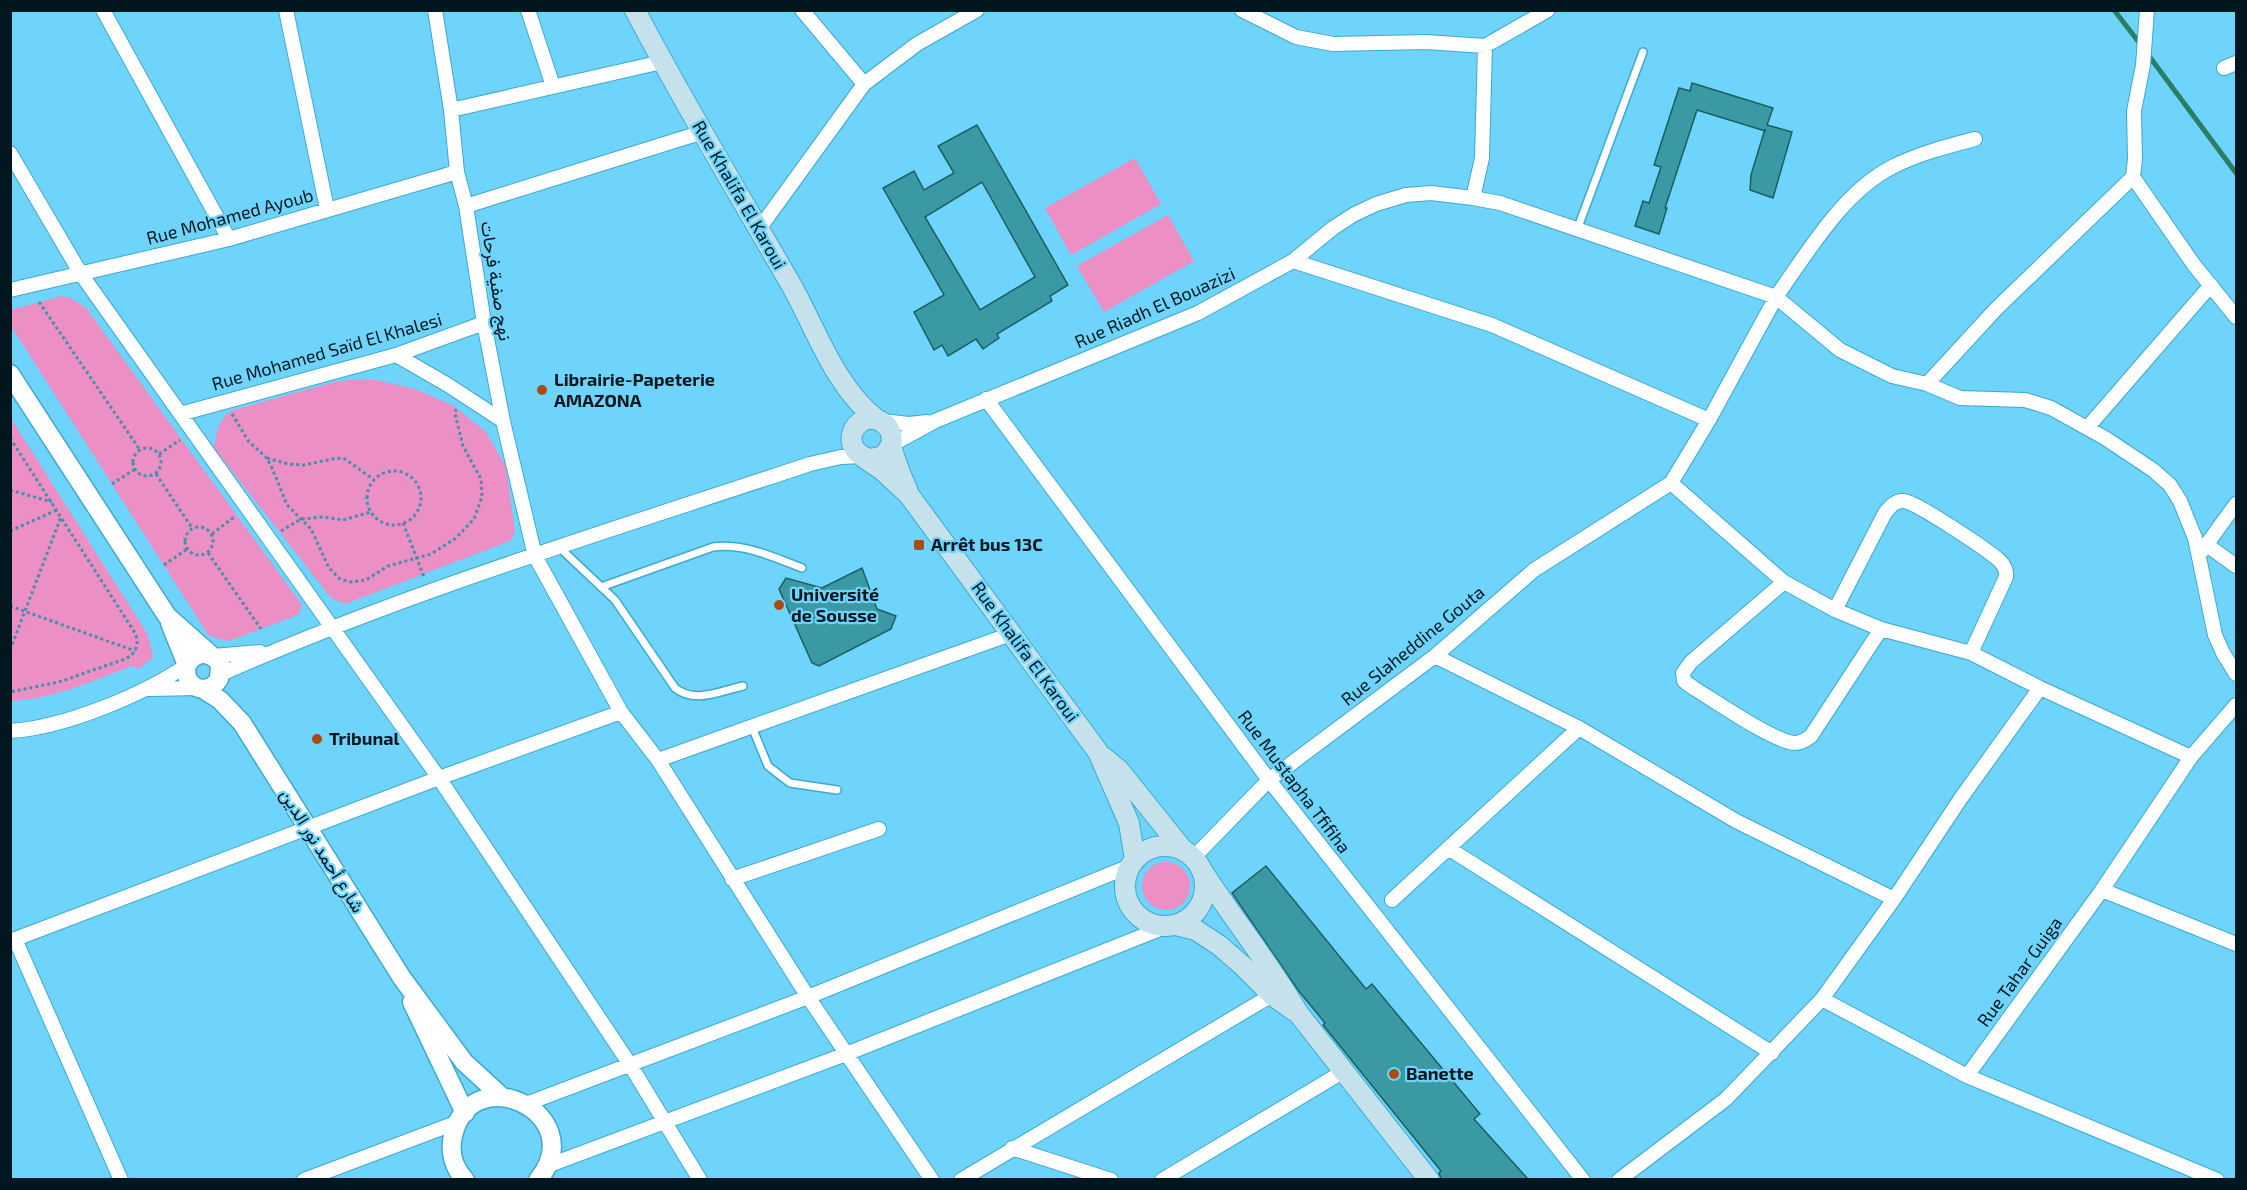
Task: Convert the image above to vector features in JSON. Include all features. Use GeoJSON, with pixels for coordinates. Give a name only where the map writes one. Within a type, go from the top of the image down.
{"type":"FeatureCollection","features":[{"type":"Feature","properties":{"kind":"main road","name":"Rue Khalifa El Karoui"},"geometry":{"type":"LineString","coordinates":[[634,10],[795,291],[840,381],[849,416],[851,437]]}},
{"type":"Feature","properties":{"kind":"main road","name":"Rue Khalifa El Karoui"},"geometry":{"type":"LineString","coordinates":[[840,381],[862,408],[879,420]]}},
{"type":"Feature","properties":{"kind":"main road"},"geometry":{"type":"LineString","coordinates":[[869,419],[879,420],[891,432],[891,445],[888,451],[878,459],[863,457],[854,448],[851,437],[857,425],[869,419]]}},
{"type":"Feature","properties":{"kind":"main road","name":"Rue Khalifa El Karoui"},"geometry":{"type":"LineString","coordinates":[[891,445],[909,495]]}},
{"type":"Feature","properties":{"kind":"main road","name":"Rue Khalifa El Karoui"},"geometry":{"type":"LineString","coordinates":[[863,457],[882,470],[909,495],[1098,752],[1119,770],[1193,860],[1282,986],[1298,1013]]}},
{"type":"Feature","properties":{"kind":"main road","name":"Rue Khalifa El Karoui"},"geometry":{"type":"LineString","coordinates":[[1098,752],[1129,824],[1132,863]]}},
{"type":"Feature","properties":{"kind":"main road"},"geometry":{"type":"LineString","coordinates":[[1170,926],[1188,920],[1198,911],[1204,899],[1206,885],[1193,860],[1170,846],[1157,846],[1145,851],[1132,863],[1125,879],[1125,893],[1130,906],[1139,917],[1151,924],[1196,930],[1220,946],[1272,995],[1298,1013],[1429,1179]]}},
{"type":"Feature","properties":{"kind":"street"},"geometry":{"type":"LineString","coordinates":[[103,10],[229,239]]}},
{"type":"Feature","properties":{"kind":"street"},"geometry":{"type":"LineString","coordinates":[[286,10],[327,209]]}},
{"type":"Feature","properties":{"kind":"street","name":"نهج صفية فرحات"},"geometry":{"type":"LineString","coordinates":[[435,10],[451,110],[457,172],[466,206],[484,323],[503,422],[535,556],[621,712],[658,760],[808,997],[932,1179]]}},
{"type":"Feature","properties":{"kind":"street"},"geometry":{"type":"LineString","coordinates":[[528,10],[553,86]]}},
{"type":"Feature","properties":{"kind":"street"},"geometry":{"type":"LineString","coordinates":[[802,10],[864,84]]}},
{"type":"Feature","properties":{"kind":"street"},"geometry":{"type":"LineString","coordinates":[[759,229],[864,84],[917,44],[977,10]]}},
{"type":"Feature","properties":{"kind":"street"},"geometry":{"type":"LineString","coordinates":[[1242,10],[1296,37],[1333,44],[1426,42],[1485,46],[1548,10]]}},
{"type":"Feature","properties":{"kind":"street"},"geometry":{"type":"LineString","coordinates":[[1927,384],[1996,309],[2133,177],[2134,111],[2143,65],[2147,10]]}},
{"type":"Feature","properties":{"kind":"street"},"geometry":{"type":"LineString","coordinates":[[1473,198],[1482,158],[1485,46]]}},
{"type":"Feature","properties":{"kind":"street"},"geometry":{"type":"LineString","coordinates":[[451,110],[662,62]]}},
{"type":"Feature","properties":{"kind":"street"},"geometry":{"type":"LineString","coordinates":[[466,206],[703,132]]}},
{"type":"Feature","properties":{"kind":"street"},"geometry":{"type":"LineString","coordinates":[[1975,139],[1892,167],[1838,210],[1776,297],[1709,420],[1671,483],[1784,582],[1835,610],[1881,629],[1971,653],[2040,688],[2191,756]]}},
{"type":"Feature","properties":{"kind":"street"},"geometry":{"type":"LineString","coordinates":[[10,153],[81,274],[439,778],[629,1063],[700,1179]]}},
{"type":"Feature","properties":{"kind":"street","name":"Rue Mohamed Ayoub"},"geometry":{"type":"LineString","coordinates":[[10,290],[229,239],[457,172]]}},
{"type":"Feature","properties":{"kind":"street"},"geometry":{"type":"LineString","coordinates":[[2133,177],[2211,285],[2234,308]]}},
{"type":"Feature","properties":{"kind":"street","name":"Rue Riadh El Bouazizi"},"geometry":{"type":"LineString","coordinates":[[891,445],[935,421],[986,399],[1198,313],[1293,261],[1333,228],[1353,215],[1376,204],[1406,195],[1431,193],[1500,203],[1776,297]]}},
{"type":"Feature","properties":{"kind":"street"},"geometry":{"type":"LineString","coordinates":[[1293,261],[1492,325],[1709,420]]}},
{"type":"Feature","properties":{"kind":"street"},"geometry":{"type":"LineString","coordinates":[[2087,428],[2211,285]]}},
{"type":"Feature","properties":{"kind":"street"},"geometry":{"type":"LineString","coordinates":[[1776,297],[1840,350],[1892,376],[1927,384],[1960,398],[2025,400],[2051,408],[2153,470],[2170,485],[2203,550],[2215,635],[2223,654],[2236,674]]}},
{"type":"Feature","properties":{"kind":"street","name":"Rue Mohamed Saïd El Khalesi"},"geometry":{"type":"LineString","coordinates":[[180,414],[396,355],[484,323]]}},
{"type":"Feature","properties":{"kind":"street"},"geometry":{"type":"LineString","coordinates":[[396,355],[503,422]]}},
{"type":"Feature","properties":{"kind":"street"},"geometry":{"type":"LineString","coordinates":[[10,375],[167,616],[187,665]]}},
{"type":"Feature","properties":{"kind":"street","name":"Rue Mustapha Tfifiha"},"geometry":{"type":"LineString","coordinates":[[986,399],[1269,780],[1582,1179]]}},
{"type":"Feature","properties":{"kind":"street","name":"Rue Riadh El Bouazizi"},"geometry":{"type":"LineString","coordinates":[[879,420],[909,424],[935,421]]}},
{"type":"Feature","properties":{"kind":"street"},"geometry":{"type":"LineString","coordinates":[[810,464],[851,437]]}},
{"type":"Feature","properties":{"kind":"street"},"geometry":{"type":"LineString","coordinates":[[148,689],[213,687],[221,674],[332,627],[430,591],[810,464],[841,457],[863,457]]}},
{"type":"Feature","properties":{"kind":"street","name":"Rue Slaheddine Gouta"},"geometry":{"type":"LineString","coordinates":[[1193,860],[1269,780],[1435,656],[1534,570],[1671,483]]}},
{"type":"Feature","properties":{"kind":"street"},"geometry":{"type":"LineString","coordinates":[[1835,610],[1885,513],[1898,501],[1907,502],[1940,520],[2000,561],[2007,571],[2007,577],[1971,653]]}},
{"type":"Feature","properties":{"kind":"street"},"geometry":{"type":"LineString","coordinates":[[2203,550],[2236,504]]}},
{"type":"Feature","properties":{"kind":"street"},"geometry":{"type":"LineString","coordinates":[[2203,550],[2236,566]]}},
{"type":"Feature","properties":{"kind":"street"},"geometry":{"type":"LineString","coordinates":[[1784,582],[1691,662],[1683,673],[1684,681],[1695,689],[1772,735],[1795,743],[1811,736],[1881,629]]}},
{"type":"Feature","properties":{"kind":"street"},"geometry":{"type":"LineString","coordinates":[[167,616],[220,664],[221,674]]}},
{"type":"Feature","properties":{"kind":"street"},"geometry":{"type":"LineString","coordinates":[[658,760],[1011,634]]}},
{"type":"Feature","properties":{"kind":"street"},"geometry":{"type":"LineString","coordinates":[[200,689],[189,682],[185,671],[194,656],[277,650]]}},
{"type":"Feature","properties":{"kind":"street"},"geometry":{"type":"LineString","coordinates":[[1435,656],[1579,728],[1736,821],[1894,899]]}},
{"type":"Feature","properties":{"kind":"street"},"geometry":{"type":"LineString","coordinates":[[10,731],[28,730],[67,720],[148,689],[187,665]]}},
{"type":"Feature","properties":{"kind":"street","name":"شارع أحمد نور الدين"},"geometry":{"type":"LineString","coordinates":[[221,674],[242,723],[402,978]]}},
{"type":"Feature","properties":{"kind":"street"},"geometry":{"type":"LineString","coordinates":[[1619,1179],[1726,1099],[1822,999],[2040,688]]}},
{"type":"Feature","properties":{"kind":"street","name":"شارع أحمد نور الدين"},"geometry":{"type":"LineString","coordinates":[[200,689],[220,700],[242,723]]}},
{"type":"Feature","properties":{"kind":"street","name":"Rue Tahar Guiga"},"geometry":{"type":"LineString","coordinates":[[1967,1076],[2102,890],[2191,756],[2236,705]]}},
{"type":"Feature","properties":{"kind":"street"},"geometry":{"type":"LineString","coordinates":[[121,1179],[13,940],[153,885],[621,712]]}},
{"type":"Feature","properties":{"kind":"street"},"geometry":{"type":"LineString","coordinates":[[1392,900],[1579,728]]}},
{"type":"Feature","properties":{"kind":"street"},"geometry":{"type":"LineString","coordinates":[[732,879],[879,830]]}},
{"type":"Feature","properties":{"kind":"street"},"geometry":{"type":"LineString","coordinates":[[1448,848],[1772,1053]]}},
{"type":"Feature","properties":{"kind":"street"},"geometry":{"type":"LineString","coordinates":[[526,1104],[808,997],[1132,863]]}},
{"type":"Feature","properties":{"kind":"street"},"geometry":{"type":"LineString","coordinates":[[2102,890],[2236,944]]}},
{"type":"Feature","properties":{"kind":"street"},"geometry":{"type":"LineString","coordinates":[[541,1176],[665,1122],[846,1054],[1170,926]]}},
{"type":"Feature","properties":{"kind":"street"},"geometry":{"type":"LineString","coordinates":[[402,978],[464,1062],[502,1097]]}},
{"type":"Feature","properties":{"kind":"street"},"geometry":{"type":"LineString","coordinates":[[402,978],[461,1117],[452,1140],[452,1150],[457,1168],[465,1179]]}},
{"type":"Feature","properties":{"kind":"street"},"geometry":{"type":"LineString","coordinates":[[961,1179],[1272,995]]}},
{"type":"Feature","properties":{"kind":"street"},"geometry":{"type":"LineString","coordinates":[[1822,999],[1967,1076],[2217,1179]]}},
{"type":"Feature","properties":{"kind":"street"},"geometry":{"type":"LineString","coordinates":[[1162,1179],[1344,1071]]}},
{"type":"Feature","properties":{"kind":"street"},"geometry":{"type":"LineString","coordinates":[[304,1179],[461,1117],[481,1101],[502,1097],[515,1098],[526,1104],[542,1117],[547,1126],[551,1146],[541,1176]]}},
{"type":"Feature","properties":{"kind":"street"},"geometry":{"type":"LineString","coordinates":[[1012,1148],[1111,1179]]}},
{"type":"Feature","properties":{"kind":"lane"},"geometry":{"type":"LineString","coordinates":[[1578,230],[1643,52]]}},
{"type":"Feature","properties":{"kind":"lane"},"geometry":{"type":"LineString","coordinates":[[601,587],[713,547],[731,544],[802,568]]}},
{"type":"Feature","properties":{"kind":"lane"},"geometry":{"type":"LineString","coordinates":[[560,548],[615,600],[675,688],[683,694],[698,697],[743,686]]}},
{"type":"Feature","properties":{"kind":"lane"},"geometry":{"type":"LineString","coordinates":[[752,727],[768,766],[775,772],[790,783],[837,790]]}},
{"type":"Feature","properties":{"kind":"path"},"geometry":{"type":"LineString","coordinates":[[39,302],[140,450]]}},
{"type":"Feature","properties":{"kind":"path"},"geometry":{"type":"LineString","coordinates":[[226,401],[235,421],[249,442],[266,457],[287,505],[311,529],[329,568],[340,579],[351,582],[366,580],[388,566],[431,554],[456,538],[474,519],[482,497],[481,479],[463,446],[454,414],[459,393]]}},
{"type":"Feature","properties":{"kind":"path"},"geometry":{"type":"LineString","coordinates":[[159,454],[192,431]]}},
{"type":"Feature","properties":{"kind":"path"},"geometry":{"type":"LineString","coordinates":[[10,438],[135,633],[138,643],[135,651],[125,659],[59,682],[10,692]]}},
{"type":"Feature","properties":{"kind":"path"},"geometry":{"type":"LineString","coordinates":[[149,448],[159,454],[161,466],[156,474],[142,476],[135,469],[134,457],[140,450],[149,448]]}},
{"type":"Feature","properties":{"kind":"path"},"geometry":{"type":"LineString","coordinates":[[266,457],[288,464],[304,465],[337,458],[345,459],[374,480]]}},
{"type":"Feature","properties":{"kind":"path"},"geometry":{"type":"LineString","coordinates":[[112,484],[135,469]]}},
{"type":"Feature","properties":{"kind":"path"},"geometry":{"type":"LineString","coordinates":[[398,471],[414,480],[421,497],[416,514],[403,523],[392,525],[383,523],[371,512],[367,495],[374,480],[381,474],[398,471]]}},
{"type":"Feature","properties":{"kind":"path"},"geometry":{"type":"LineString","coordinates":[[156,474],[192,528]]}},
{"type":"Feature","properties":{"kind":"path"},"geometry":{"type":"LineString","coordinates":[[10,490],[52,502]]}},
{"type":"Feature","properties":{"kind":"path"},"geometry":{"type":"LineString","coordinates":[[212,534],[246,508]]}},
{"type":"Feature","properties":{"kind":"path"},"geometry":{"type":"LineString","coordinates":[[10,531],[57,510]]}},
{"type":"Feature","properties":{"kind":"path"},"geometry":{"type":"LineString","coordinates":[[268,539],[301,519],[323,517],[343,520],[371,512]]}},
{"type":"Feature","properties":{"kind":"path"},"geometry":{"type":"LineString","coordinates":[[10,650],[61,517]]}},
{"type":"Feature","properties":{"kind":"path"},"geometry":{"type":"LineString","coordinates":[[403,523],[430,591]]}},
{"type":"Feature","properties":{"kind":"path"},"geometry":{"type":"LineString","coordinates":[[192,528],[206,528],[212,534],[214,544],[208,553],[199,555],[188,549],[185,540],[192,528]]}},
{"type":"Feature","properties":{"kind":"path"},"geometry":{"type":"LineString","coordinates":[[164,565],[188,549]]}},
{"type":"Feature","properties":{"kind":"path"},"geometry":{"type":"LineString","coordinates":[[208,553],[261,629]]}},
{"type":"Feature","properties":{"kind":"path"},"geometry":{"type":"LineString","coordinates":[[10,606],[135,651]]}},
{"type":"Feature","properties":{"kind":"shaded area"},"geometry":{"type":"Polygon","coordinates":[[[1135,158],[1161,204],[1071,255],[1045,208],[1135,158]]]}},
{"type":"Feature","properties":{"kind":"shaded area"},"geometry":{"type":"Polygon","coordinates":[[[1168,215],[1194,261],[1104,312],[1077,266],[1168,215]]]}},
{"type":"Feature","properties":{"kind":"shaded area"},"geometry":{"type":"Polygon","coordinates":[[[61,296],[72,299],[86,308],[302,605],[298,615],[229,641],[209,636],[11,326],[11,310],[61,296]]]}},
{"type":"Feature","properties":{"kind":"shaded area"},"geometry":{"type":"Polygon","coordinates":[[[358,379],[376,380],[415,389],[454,406],[486,432],[506,467],[515,532],[510,541],[345,604],[331,598],[214,448],[218,428],[230,411],[334,382],[358,379]]]}},
{"type":"Feature","properties":{"kind":"shaded area"},"geometry":{"type":"Polygon","coordinates":[[[10,417],[148,635],[153,657],[139,669],[132,666],[58,693],[11,701],[10,417]]]}},
{"type":"Feature","properties":{"kind":"shaded area"},"geometry":{"type":"Polygon","coordinates":[[[1161,862],[1171,862],[1183,869],[1190,881],[1190,891],[1183,903],[1171,910],[1161,910],[1146,899],[1142,891],[1142,881],[1153,866],[1161,862]]]}},
{"type":"Feature","properties":{"kind":"building"},"geometry":{"type":"Polygon","coordinates":[[[1692,83],[1773,108],[1767,125],[1792,132],[1773,198],[1750,190],[1751,175],[1764,131],[1697,110],[1665,208],[1667,208],[1659,234],[1635,226],[1643,201],[1649,203],[1661,167],[1654,165],[1679,88],[1690,91],[1692,83]]]}},
{"type":"Feature","properties":{"kind":"building"},"geometry":{"type":"Polygon","coordinates":[[[977,125],[1068,285],[1050,296],[1052,301],[997,334],[999,338],[983,349],[976,339],[948,356],[942,345],[934,350],[914,312],[944,295],[883,188],[914,171],[924,190],[954,173],[938,146],[977,125]],[[982,182],[925,217],[980,310],[1035,277],[982,182]]]}},
{"type":"Feature","properties":{"kind":"building"},"geometry":{"type":"Polygon","coordinates":[[[862,568],[877,609],[896,616],[891,629],[819,666],[812,663],[779,589],[786,578],[822,588],[862,568]]]}},
{"type":"Feature","properties":{"kind":"building"},"geometry":{"type":"Polygon","coordinates":[[[1266,866],[1366,989],[1372,984],[1480,1114],[1474,1119],[1528,1179],[1441,1179],[1439,1173],[1441,1171],[1323,1025],[1325,1023],[1298,990],[1232,893],[1266,866]]]}},
{"type":"Feature","properties":{"kind":"waterway"},"geometry":{"type":"LineString","coordinates":[[2114,10],[2141,45]]}},
{"type":"Feature","properties":{"kind":"waterway"},"geometry":{"type":"LineString","coordinates":[[2146,52],[2236,173]]}},
{"type":"Feature","properties":{"kind":"place","name":"Librairie-Papeterie AMAZONA"},"geometry":{"type":"Point","coordinates":[542,390]}},
{"type":"Feature","properties":{"kind":"place","name":"Arrêt bus 13C"},"geometry":{"type":"Point","coordinates":[919,545]}},
{"type":"Feature","properties":{"kind":"place","name":"Université de Sousse"},"geometry":{"type":"Point","coordinates":[779,605]}},
{"type":"Feature","properties":{"kind":"place","name":"Tribunal"},"geometry":{"type":"Point","coordinates":[317,739]}},
{"type":"Feature","properties":{"kind":"place","name":"Banette"},"geometry":{"type":"Point","coordinates":[1394,1074]}}]}
